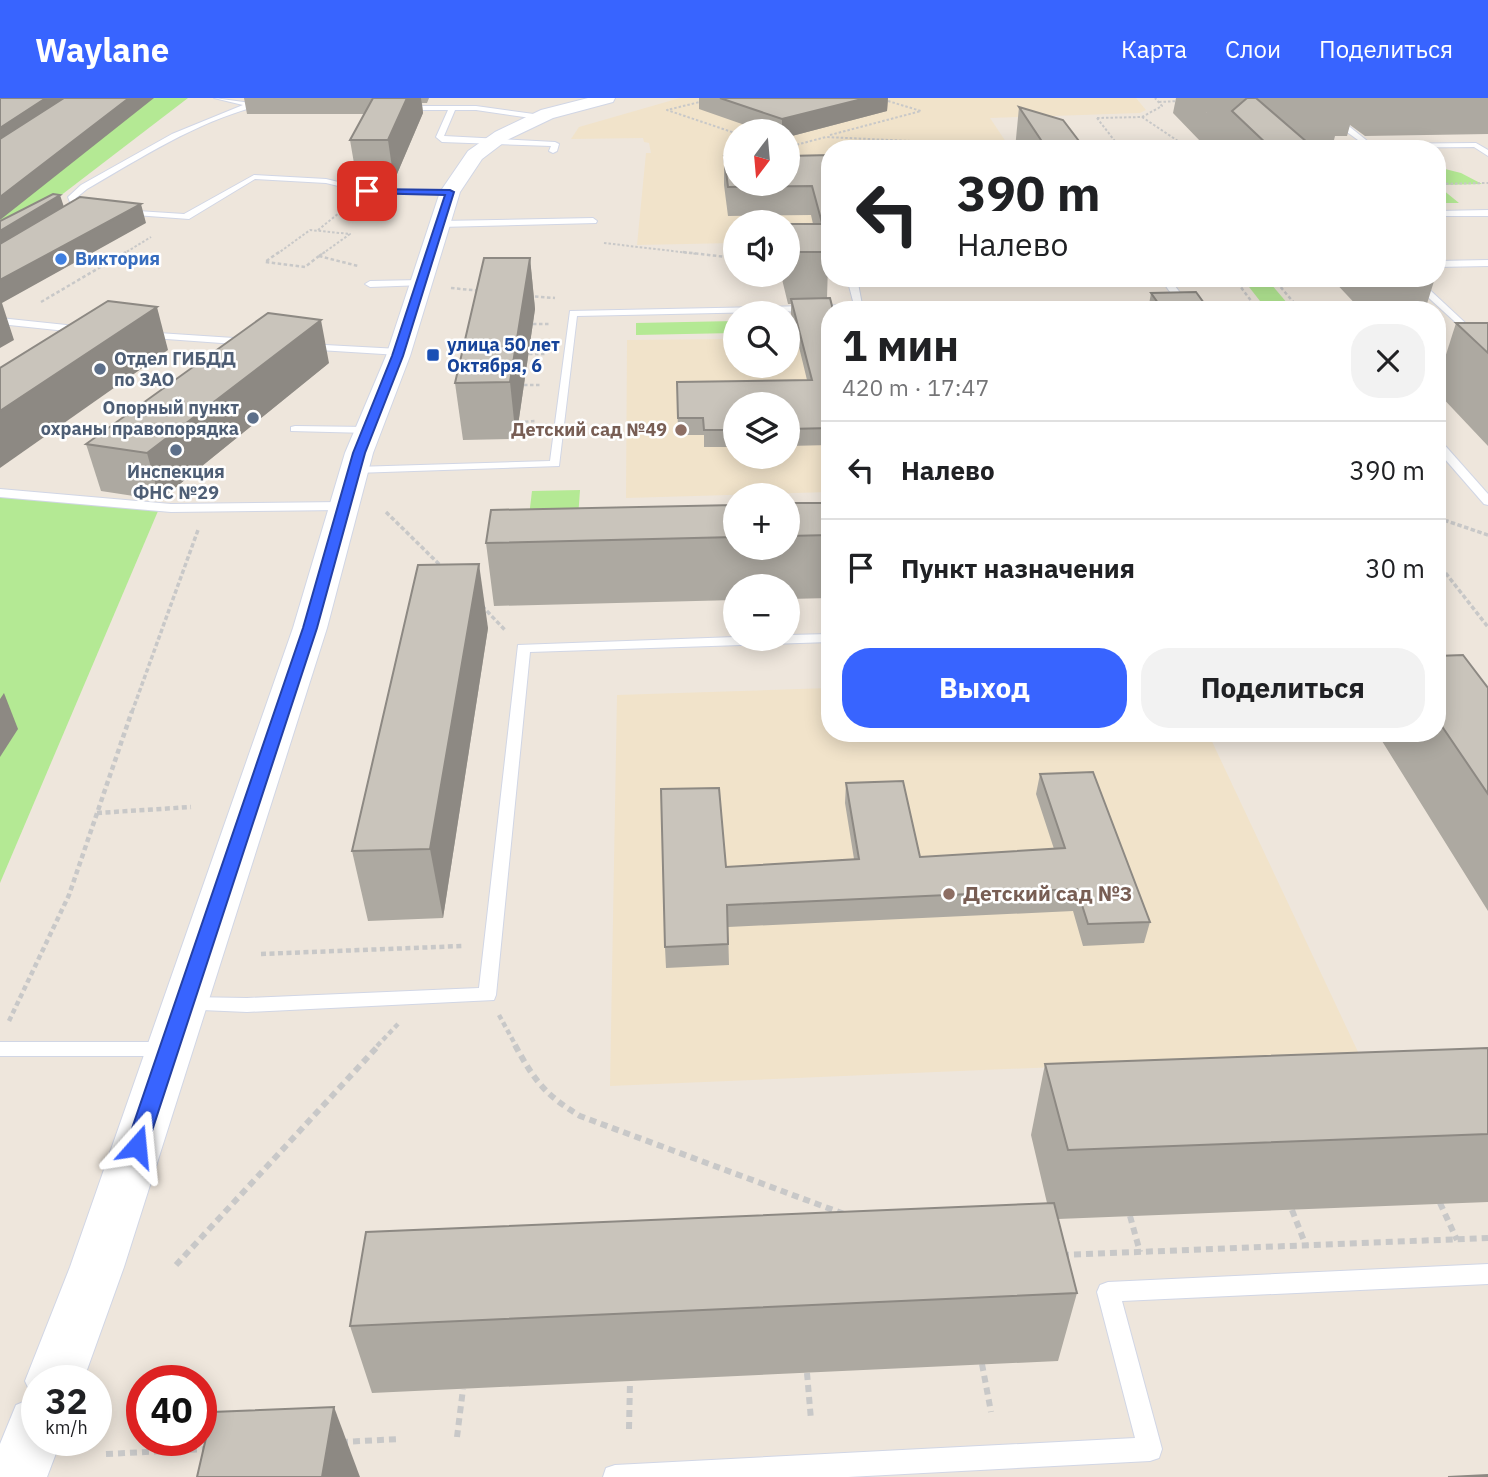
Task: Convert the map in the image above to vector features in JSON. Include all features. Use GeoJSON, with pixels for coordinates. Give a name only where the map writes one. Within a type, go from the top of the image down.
{"type":"FeatureCollection","features":[{"type":"Feature","properties":{"kind":"street"},"geometry":{"type":"LineString","coordinates":[[60,1365],[97,1267],[310,628],[342,506],[368,430],[398,352],[436,286],[440,224],[450,192],[465,167],[491,142],[538,117],[599,99]]}},
{"type":"Feature","properties":{"kind":"street"},"geometry":{"type":"LineString","coordinates":[[17,1477],[25,1456]]}},
{"type":"Feature","properties":{"kind":"lane"},"geometry":{"type":"LineString","coordinates":[[217,98],[250,104]]}},
{"type":"Feature","properties":{"kind":"lane"},"geometry":{"type":"LineString","coordinates":[[97,210],[75,205],[72,197],[84,187],[132,160],[218,116],[250,104],[269,102],[271,98]]}},
{"type":"Feature","properties":{"kind":"lane"},"geometry":{"type":"LineString","coordinates":[[377,98],[377,108],[453,107],[538,117]]}},
{"type":"Feature","properties":{"kind":"lane"},"geometry":{"type":"LineString","coordinates":[[453,107],[440,137],[555,144],[553,151]]}},
{"type":"Feature","properties":{"kind":"lane"},"geometry":{"type":"LineString","coordinates":[[1343,115],[1329,115],[1360,140]]}},
{"type":"Feature","properties":{"kind":"lane"},"geometry":{"type":"LineString","coordinates":[[1446,145],[1476,145],[1488,154]]}},
{"type":"Feature","properties":{"kind":"lane"},"geometry":{"type":"LineString","coordinates":[[108,159],[132,160]]}},
{"type":"Feature","properties":{"kind":"lane"},"geometry":{"type":"LineString","coordinates":[[110,211],[186,217],[254,177],[326,181],[367,191],[450,192]]}},
{"type":"Feature","properties":{"kind":"lane"},"geometry":{"type":"LineString","coordinates":[[74,215],[84,209]]}},
{"type":"Feature","properties":{"kind":"lane"},"geometry":{"type":"LineString","coordinates":[[1446,214],[1488,213]]}},
{"type":"Feature","properties":{"kind":"lane"},"geometry":{"type":"LineString","coordinates":[[440,224],[593,221]]}},
{"type":"Feature","properties":{"kind":"lane"},"geometry":{"type":"LineString","coordinates":[[1446,264],[1488,263]]}},
{"type":"Feature","properties":{"kind":"lane"},"geometry":{"type":"LineString","coordinates":[[370,284],[436,286]]}},
{"type":"Feature","properties":{"kind":"lane"},"geometry":{"type":"LineString","coordinates":[[1421,287],[1436,301]]}},
{"type":"Feature","properties":{"kind":"lane"},"geometry":{"type":"LineString","coordinates":[[355,470],[555,464],[573,313],[821,309]]}},
{"type":"Feature","properties":{"kind":"lane"},"geometry":{"type":"LineString","coordinates":[[1446,310],[1488,349]]}},
{"type":"Feature","properties":{"kind":"lane"},"geometry":{"type":"LineString","coordinates":[[4,322],[104,332]]}},
{"type":"Feature","properties":{"kind":"lane"},"geometry":{"type":"LineString","coordinates":[[179,337],[188,328]]}},
{"type":"Feature","properties":{"kind":"lane"},"geometry":{"type":"LineString","coordinates":[[129,334],[255,343]]}},
{"type":"Feature","properties":{"kind":"lane"},"geometry":{"type":"LineString","coordinates":[[295,346],[398,352]]}},
{"type":"Feature","properties":{"kind":"lane"},"geometry":{"type":"LineString","coordinates":[[1446,359],[1488,357]]}},
{"type":"Feature","properties":{"kind":"lane"},"geometry":{"type":"LineString","coordinates":[[295,429],[368,430]]}},
{"type":"Feature","properties":{"kind":"lane"},"geometry":{"type":"LineString","coordinates":[[1446,453],[1488,501]]}},
{"type":"Feature","properties":{"kind":"lane"},"geometry":{"type":"LineString","coordinates":[[0,493],[171,508],[342,506]]}},
{"type":"Feature","properties":{"kind":"lane"},"geometry":{"type":"LineString","coordinates":[[184,1004],[247,1005],[487,995],[523,648],[821,638]]}},
{"type":"Feature","properties":{"kind":"lane"},"geometry":{"type":"LineString","coordinates":[[0,1049],[168,1049]]}},
{"type":"Feature","properties":{"kind":"lane"},"geometry":{"type":"LineString","coordinates":[[615,1477],[1150,1449],[1108,1292],[1488,1275]]}},
{"type":"Feature","properties":{"kind":"path"},"geometry":{"type":"LineString","coordinates":[[716,98],[667,110],[723,129]]}},
{"type":"Feature","properties":{"kind":"path"},"geometry":{"type":"LineString","coordinates":[[825,136],[921,111],[878,98]]}},
{"type":"Feature","properties":{"kind":"path"},"geometry":{"type":"LineString","coordinates":[[1114,140],[1097,118],[1142,117],[1162,106],[1154,98]]}},
{"type":"Feature","properties":{"kind":"path"},"geometry":{"type":"LineString","coordinates":[[1158,102],[1181,101],[1178,98]]}},
{"type":"Feature","properties":{"kind":"path"},"geometry":{"type":"LineString","coordinates":[[1142,117],[1174,140]]}},
{"type":"Feature","properties":{"kind":"path"},"geometry":{"type":"LineString","coordinates":[[800,144],[826,137],[876,140]]}},
{"type":"Feature","properties":{"kind":"path"},"geometry":{"type":"LineString","coordinates":[[1446,184],[1488,183]]}},
{"type":"Feature","properties":{"kind":"path"},"geometry":{"type":"LineString","coordinates":[[4,322],[186,217]]}},
{"type":"Feature","properties":{"kind":"path"},"geometry":{"type":"LineString","coordinates":[[261,256],[271,258],[310,230],[350,234],[305,267],[265,262],[271,258]]}},
{"type":"Feature","properties":{"kind":"path"},"geometry":{"type":"LineString","coordinates":[[604,243],[723,257]]}},
{"type":"Feature","properties":{"kind":"path"},"geometry":{"type":"LineString","coordinates":[[95,271],[105,272]]}},
{"type":"Feature","properties":{"kind":"path"},"geometry":{"type":"LineString","coordinates":[[436,286],[491,292]]}},
{"type":"Feature","properties":{"kind":"path"},"geometry":{"type":"LineString","coordinates":[[1281,287],[1292,301]]}},
{"type":"Feature","properties":{"kind":"path"},"geometry":{"type":"LineString","coordinates":[[517,294],[556,298]]}},
{"type":"Feature","properties":{"kind":"path"},"geometry":{"type":"LineString","coordinates":[[533,324],[553,323],[552,334]]}},
{"type":"Feature","properties":{"kind":"path"},"geometry":{"type":"LineString","coordinates":[[528,354],[549,354],[548,364]]}},
{"type":"Feature","properties":{"kind":"path"},"geometry":{"type":"LineString","coordinates":[[524,385],[546,385]]}},
{"type":"Feature","properties":{"kind":"path"},"geometry":{"type":"LineString","coordinates":[[519,422],[541,421]]}},
{"type":"Feature","properties":{"kind":"path"},"geometry":{"type":"LineString","coordinates":[[6,1027],[69,895],[166,614],[207,507]]}},
{"type":"Feature","properties":{"kind":"path"},"geometry":{"type":"LineString","coordinates":[[386,512],[445,570]]}},
{"type":"Feature","properties":{"kind":"path"},"geometry":{"type":"LineString","coordinates":[[1446,521],[1488,535]]}},
{"type":"Feature","properties":{"kind":"path"},"geometry":{"type":"LineString","coordinates":[[1446,573],[1488,627]]}},
{"type":"Feature","properties":{"kind":"path"},"geometry":{"type":"LineString","coordinates":[[475,600],[523,648]]}},
{"type":"Feature","properties":{"kind":"path"},"geometry":{"type":"LineString","coordinates":[[97,814],[191,807]]}},
{"type":"Feature","properties":{"kind":"path"},"geometry":{"type":"LineString","coordinates":[[487,995],[530,1072],[552,1100],[614,1131],[856,1218]]}},
{"type":"Feature","properties":{"kind":"path"},"geometry":{"type":"LineString","coordinates":[[176,1265],[422,997]]}},
{"type":"Feature","properties":{"kind":"path"},"geometry":{"type":"LineString","coordinates":[[1440,1203],[1457,1240]]}},
{"type":"Feature","properties":{"kind":"path"},"geometry":{"type":"LineString","coordinates":[[1292,1210],[1306,1246]]}},
{"type":"Feature","properties":{"kind":"path"},"geometry":{"type":"LineString","coordinates":[[1130,1216],[1140,1252]]}},
{"type":"Feature","properties":{"kind":"path"},"geometry":{"type":"LineString","coordinates":[[1050,1255],[1488,1238]]}},
{"type":"Feature","properties":{"kind":"path"},"geometry":{"type":"LineString","coordinates":[[982,1364],[991,1412]]}},
{"type":"Feature","properties":{"kind":"path"},"geometry":{"type":"LineString","coordinates":[[807,1373],[811,1420]]}},
{"type":"Feature","properties":{"kind":"path"},"geometry":{"type":"LineString","coordinates":[[629,1429],[630,1381]]}},
{"type":"Feature","properties":{"kind":"path"},"geometry":{"type":"LineString","coordinates":[[457,1437],[463,1389]]}},
{"type":"Feature","properties":{"kind":"path"},"geometry":{"type":"LineString","coordinates":[[333,1443],[400,1439]]}},
{"type":"Feature","properties":{"kind":"shaded area"},"geometry":{"type":"Polygon","coordinates":[[[680,98],[1136,98],[1146,110],[1140,113],[990,118],[1005,140],[821,140],[821,242],[800,243],[800,210],[723,210],[723,243],[637,245],[646,153],[651,153],[649,143],[644,142],[643,138],[571,139],[579,127],[680,98]]]}},
{"type":"Feature","properties":{"kind":"shaded area","name":"Детский сад №49"},"geometry":{"type":"Polygon","coordinates":[[[723,339],[723,378],[800,378],[800,343],[821,342],[821,492],[800,493],[800,483],[723,483],[723,495],[626,498],[627,340],[723,339]]]}},
{"type":"Feature","properties":{"kind":"shaded area","name":"Детский сад №3"},"geometry":{"type":"Polygon","coordinates":[[[821,688],[821,742],[1212,742],[1359,1054],[610,1086],[617,695],[821,688]]]}},
{"type":"Feature","properties":{"kind":"green space"},"geometry":{"type":"Polygon","coordinates":[[[0,98],[188,98],[0,242],[0,98]]]}},
{"type":"Feature","properties":{"kind":"green space"},"geometry":{"type":"Polygon","coordinates":[[[1446,169],[1461,173],[1482,184],[1446,185],[1446,169]]]}},
{"type":"Feature","properties":{"kind":"green space"},"geometry":{"type":"Polygon","coordinates":[[[1446,192],[1459,203],[1446,203],[1446,192]]]}},
{"type":"Feature","properties":{"kind":"green space"},"geometry":{"type":"Polygon","coordinates":[[[1249,287],[1274,287],[1285,301],[1260,301],[1249,287]]]}},
{"type":"Feature","properties":{"kind":"green space"},"geometry":{"type":"Polygon","coordinates":[[[723,321],[723,333],[636,335],[636,323],[723,321]]]}},
{"type":"Feature","properties":{"kind":"green space"},"geometry":{"type":"Polygon","coordinates":[[[580,490],[577,532],[527,533],[532,491],[580,490]]]}},
{"type":"Feature","properties":{"kind":"green space"},"geometry":{"type":"Polygon","coordinates":[[[0,491],[161,504],[0,883],[0,491]]]}},
{"type":"Feature","properties":{"kind":"building"},"geometry":{"type":"Polygon","coordinates":[[[0,98],[46,98],[0,128],[0,98]]]}},
{"type":"Feature","properties":{"kind":"building"},"geometry":{"type":"Polygon","coordinates":[[[64,98],[129,98],[0,197],[0,139],[64,98]]]}},
{"type":"Feature","properties":{"kind":"building"},"geometry":{"type":"Polygon","coordinates":[[[373,98],[407,98],[388,140],[350,140],[373,98]]]}},
{"type":"Feature","properties":{"kind":"building"},"geometry":{"type":"Polygon","coordinates":[[[720,98],[866,98],[782,119],[720,98]]]}},
{"type":"Feature","properties":{"kind":"building"},"geometry":{"type":"Polygon","coordinates":[[[1247,98],[1256,98],[1305,140],[1263,140],[1232,111],[1247,98]]]}},
{"type":"Feature","properties":{"kind":"building"},"geometry":{"type":"Polygon","coordinates":[[[1019,107],[1063,120],[1078,140],[1041,140],[1019,107]]]}},
{"type":"Feature","properties":{"kind":"building"},"geometry":{"type":"Polygon","coordinates":[[[821,155],[821,219],[812,186],[800,186],[800,156],[821,155]]]}},
{"type":"Feature","properties":{"kind":"building"},"geometry":{"type":"Polygon","coordinates":[[[53,194],[60,195],[0,231],[0,221],[53,194]]]}},
{"type":"Feature","properties":{"kind":"building"},"geometry":{"type":"Polygon","coordinates":[[[80,197],[141,204],[0,280],[0,244],[80,197]]]}},
{"type":"Feature","properties":{"kind":"building"},"geometry":{"type":"Polygon","coordinates":[[[800,224],[821,224],[821,252],[800,252],[800,224]]]}},
{"type":"Feature","properties":{"kind":"building"},"geometry":{"type":"Polygon","coordinates":[[[484,258],[530,258],[510,382],[455,383],[484,258]]]}},
{"type":"Feature","properties":{"kind":"building"},"geometry":{"type":"Polygon","coordinates":[[[1196,292],[1202,301],[1157,301],[1151,293],[1196,292]]]}},
{"type":"Feature","properties":{"kind":"building"},"geometry":{"type":"Polygon","coordinates":[[[830,298],[831,301],[821,301],[821,428],[800,429],[800,392],[723,392],[723,430],[704,430],[703,418],[678,418],[677,382],[812,380],[800,334],[800,301],[792,301],[830,298]]]}},
{"type":"Feature","properties":{"kind":"building"},"geometry":{"type":"Polygon","coordinates":[[[108,301],[157,307],[0,411],[0,368],[108,301]]]}},
{"type":"Feature","properties":{"kind":"building"},"geometry":{"type":"Polygon","coordinates":[[[268,313],[321,320],[147,453],[86,444],[268,313]]]}},
{"type":"Feature","properties":{"kind":"building"},"geometry":{"type":"Polygon","coordinates":[[[1456,323],[1488,323],[1488,353],[1456,323]]]}},
{"type":"Feature","properties":{"kind":"building"},"geometry":{"type":"Polygon","coordinates":[[[800,503],[821,503],[821,535],[800,536],[800,503]]]}},
{"type":"Feature","properties":{"kind":"building"},"geometry":{"type":"Polygon","coordinates":[[[723,505],[723,537],[486,543],[491,510],[723,505]]]}},
{"type":"Feature","properties":{"kind":"building"},"geometry":{"type":"Polygon","coordinates":[[[479,564],[430,849],[352,851],[418,565],[479,564]]]}},
{"type":"Feature","properties":{"kind":"building"},"geometry":{"type":"Polygon","coordinates":[[[1463,655],[1488,688],[1488,794],[1446,732],[1446,656],[1463,655]]]}},
{"type":"Feature","properties":{"kind":"building"},"geometry":{"type":"Polygon","coordinates":[[[1093,772],[1150,922],[1088,924],[1077,889],[727,905],[728,944],[665,947],[661,789],[719,788],[726,867],[859,859],[846,783],[903,781],[920,857],[1065,848],[1040,774],[1093,772]]]}},
{"type":"Feature","properties":{"kind":"building"},"geometry":{"type":"Polygon","coordinates":[[[1488,1048],[1488,1134],[1068,1150],[1045,1064],[1488,1048]]]}},
{"type":"Feature","properties":{"kind":"building"},"geometry":{"type":"Polygon","coordinates":[[[1054,1203],[1077,1293],[350,1326],[366,1232],[1054,1203]]]}},
{"type":"Feature","properties":{"kind":"building"},"geometry":{"type":"Polygon","coordinates":[[[334,1407],[322,1477],[197,1477],[202,1456],[217,1456],[217,1412],[334,1407]]]}},
{"type":"Feature","properties":{"kind":"building"},"geometry":{"type":"Polygon","coordinates":[[[1488,1475],[1488,1477],[1448,1477],[1488,1475]]]}},
{"type":"Feature","properties":{"kind":"place","name":"Виктория"},"geometry":{"type":"Point","coordinates":[61,259]}},
{"type":"Feature","properties":{"kind":"place","name":"улица 50 лет Октября, 6"},"geometry":{"type":"Point","coordinates":[433,355]}},
{"type":"Feature","properties":{"kind":"place","name":"Отдел ГИБДД по ЗАО"},"geometry":{"type":"Point","coordinates":[100,369]}},
{"type":"Feature","properties":{"kind":"place","name":"Опорный пункт охраны правопорядка"},"geometry":{"type":"Point","coordinates":[253,418]}},
{"type":"Feature","properties":{"kind":"place","name":"Детский сад №49"},"geometry":{"type":"Point","coordinates":[681,430]}},
{"type":"Feature","properties":{"kind":"place","name":"Инспекция ФНС №29"},"geometry":{"type":"Point","coordinates":[176,450]}},
{"type":"Feature","properties":{"kind":"place","name":"Детский сад №3"},"geometry":{"type":"Point","coordinates":[949,894]}},
{"type":"Feature","properties":{"kind":"route"},"geometry":{"type":"LineString","coordinates":[[137,1146],[310,628],[359,453],[398,356],[450,192],[367,191]]}}]}
